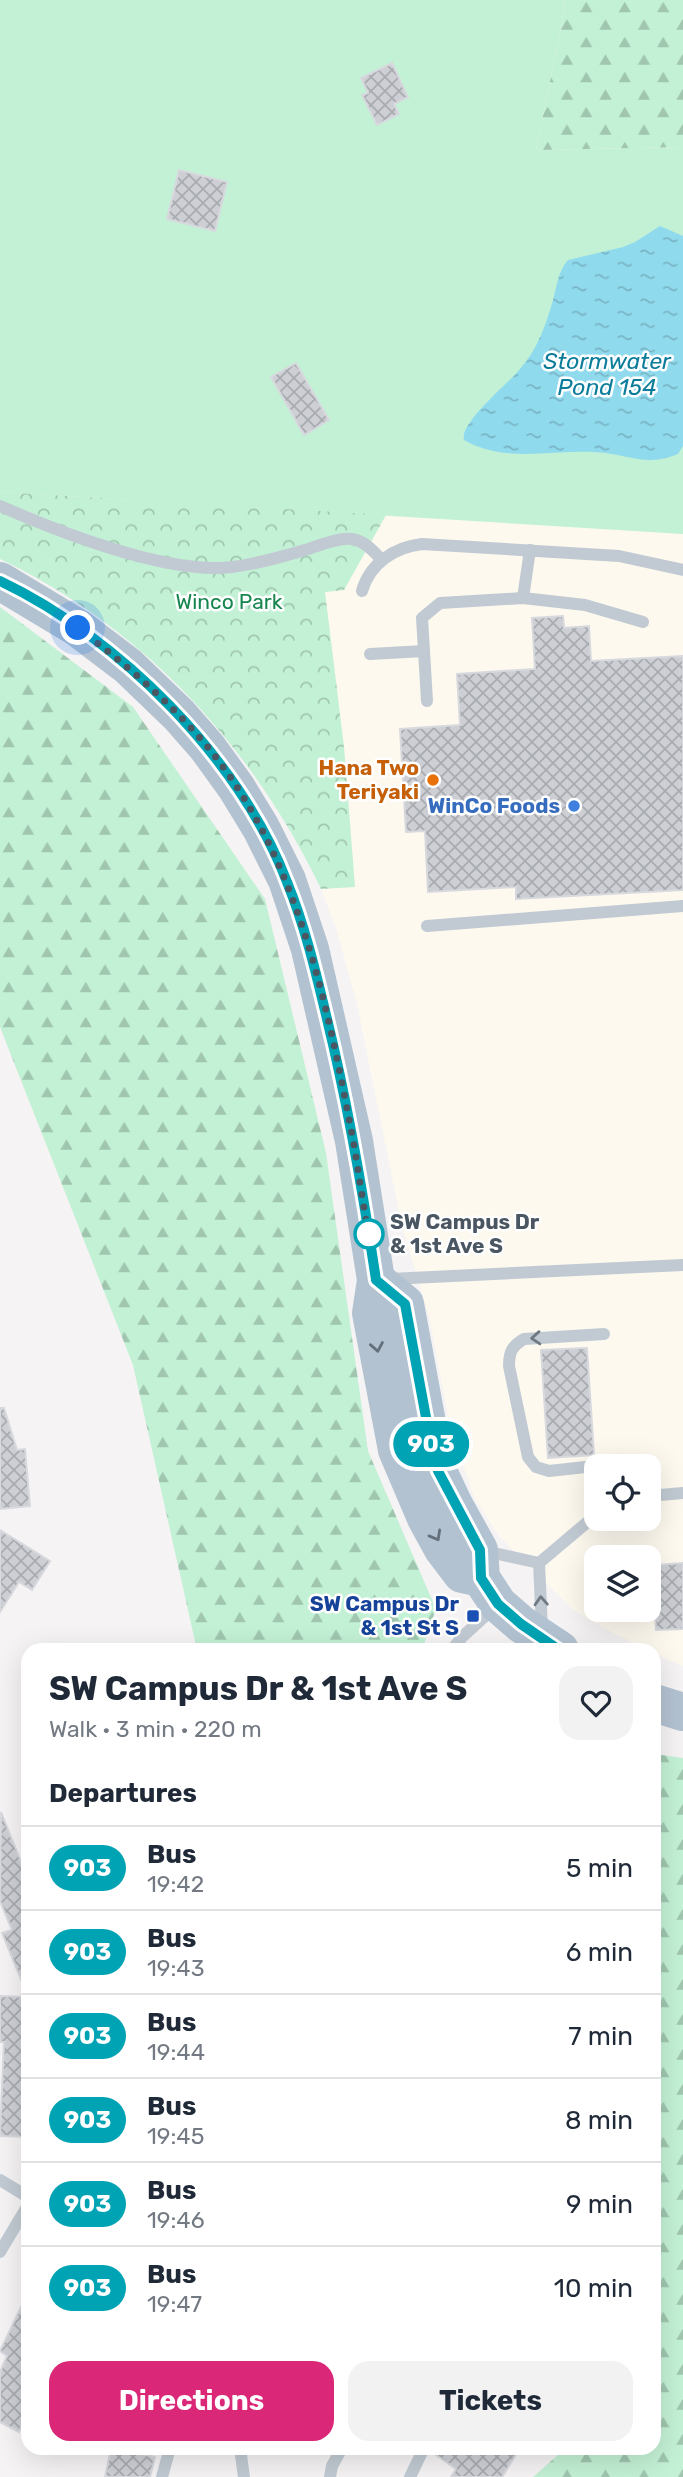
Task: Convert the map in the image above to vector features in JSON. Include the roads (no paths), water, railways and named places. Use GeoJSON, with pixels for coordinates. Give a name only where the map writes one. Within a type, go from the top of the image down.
{"type":"FeatureCollection","features":[{"type":"Feature","properties":{"kind":"main road"},"geometry":{"type":"LineString","coordinates":[[0,581],[78,628],[128,666],[179,715],[207,747],[261,828],[287,880],[310,949],[354,1141],[376,1280],[371,1313],[397,1450],[421,1507],[443,1549],[462,1574],[486,1577],[549,1643]]}},
{"type":"Feature","properties":{"kind":"main road"},"geometry":{"type":"LineString","coordinates":[[661,1705],[683,1712]]}},
{"type":"Feature","properties":{"kind":"lane"},"geometry":{"type":"LineString","coordinates":[[0,506],[30,520],[103,545],[173,563],[206,568],[276,559],[345,538],[361,541],[382,560]]}},
{"type":"Feature","properties":{"kind":"lane"},"geometry":{"type":"LineString","coordinates":[[362,591],[368,576],[382,560],[407,546],[422,544],[619,556],[683,570]]}},
{"type":"Feature","properties":{"kind":"lane"},"geometry":{"type":"LineString","coordinates":[[523,598],[530,550]]}},
{"type":"Feature","properties":{"kind":"lane"},"geometry":{"type":"LineString","coordinates":[[427,701],[422,618],[440,603],[523,598],[584,605],[643,622]]}},
{"type":"Feature","properties":{"kind":"lane"},"geometry":{"type":"LineString","coordinates":[[370,654],[424,651]]}},
{"type":"Feature","properties":{"kind":"lane"},"geometry":{"type":"LineString","coordinates":[[427,926],[683,906]]}},
{"type":"Feature","properties":{"kind":"lane"},"geometry":{"type":"LineString","coordinates":[[376,1280],[683,1265]]}},
{"type":"Feature","properties":{"kind":"lane"},"geometry":{"type":"LineString","coordinates":[[584,1467],[549,1471],[536,1467],[528,1457],[509,1366],[509,1354],[514,1344],[524,1339],[604,1334]]}},
{"type":"Feature","properties":{"kind":"lane"},"geometry":{"type":"LineString","coordinates":[[661,1495],[683,1493]]}},
{"type":"Feature","properties":{"kind":"lane"},"geometry":{"type":"LineString","coordinates":[[457,1643],[486,1577],[539,1563],[584,1525]]}},
{"type":"Feature","properties":{"kind":"lane"},"geometry":{"type":"LineString","coordinates":[[539,1563],[551,1643]]}},
{"type":"Feature","properties":{"kind":"lane"},"geometry":{"type":"LineString","coordinates":[[0,2180],[21,2193]]}},
{"type":"Feature","properties":{"kind":"lane"},"geometry":{"type":"LineString","coordinates":[[0,2252],[21,2217]]}},
{"type":"Feature","properties":{"kind":"lane"},"geometry":{"type":"LineString","coordinates":[[162,2477],[168,2455]]}},
{"type":"Feature","properties":{"kind":"lane"},"geometry":{"type":"LineString","coordinates":[[241,2455],[244,2477]]}},
{"type":"Feature","properties":{"kind":"lane"},"geometry":{"type":"LineString","coordinates":[[330,2477],[338,2455]]}},
{"type":"Feature","properties":{"kind":"lane"},"geometry":{"type":"LineString","coordinates":[[410,2477],[421,2455]]}},
{"type":"Feature","properties":{"kind":"water","name":"Stormwater Pond 154"},"geometry":{"type":"Polygon","coordinates":[[[660,226],[683,236],[683,446],[678,454],[645,460],[593,452],[511,453],[479,447],[464,440],[469,424],[531,354],[547,319],[560,274],[568,260],[623,247],[660,226]]]}},
{"type":"Feature","properties":{"kind":"place","name":"Hana Two Teriyaki"},"geometry":{"type":"Point","coordinates":[433,780]}},
{"type":"Feature","properties":{"kind":"place","name":"WinCo Foods"},"geometry":{"type":"Point","coordinates":[574,806]}},
{"type":"Feature","properties":{"kind":"place","name":"SW Campus Dr & 1st Ave S"},"geometry":{"type":"Point","coordinates":[369,1234]}},
{"type":"Feature","properties":{"kind":"place","name":"SW Campus Dr & 1st St S"},"geometry":{"type":"Point","coordinates":[473,1616]}},
{"type":"Feature","properties":{"kind":"park label","name":"Winco Park"},"geometry":{"type":"Point","coordinates":[229,602]}}]}
